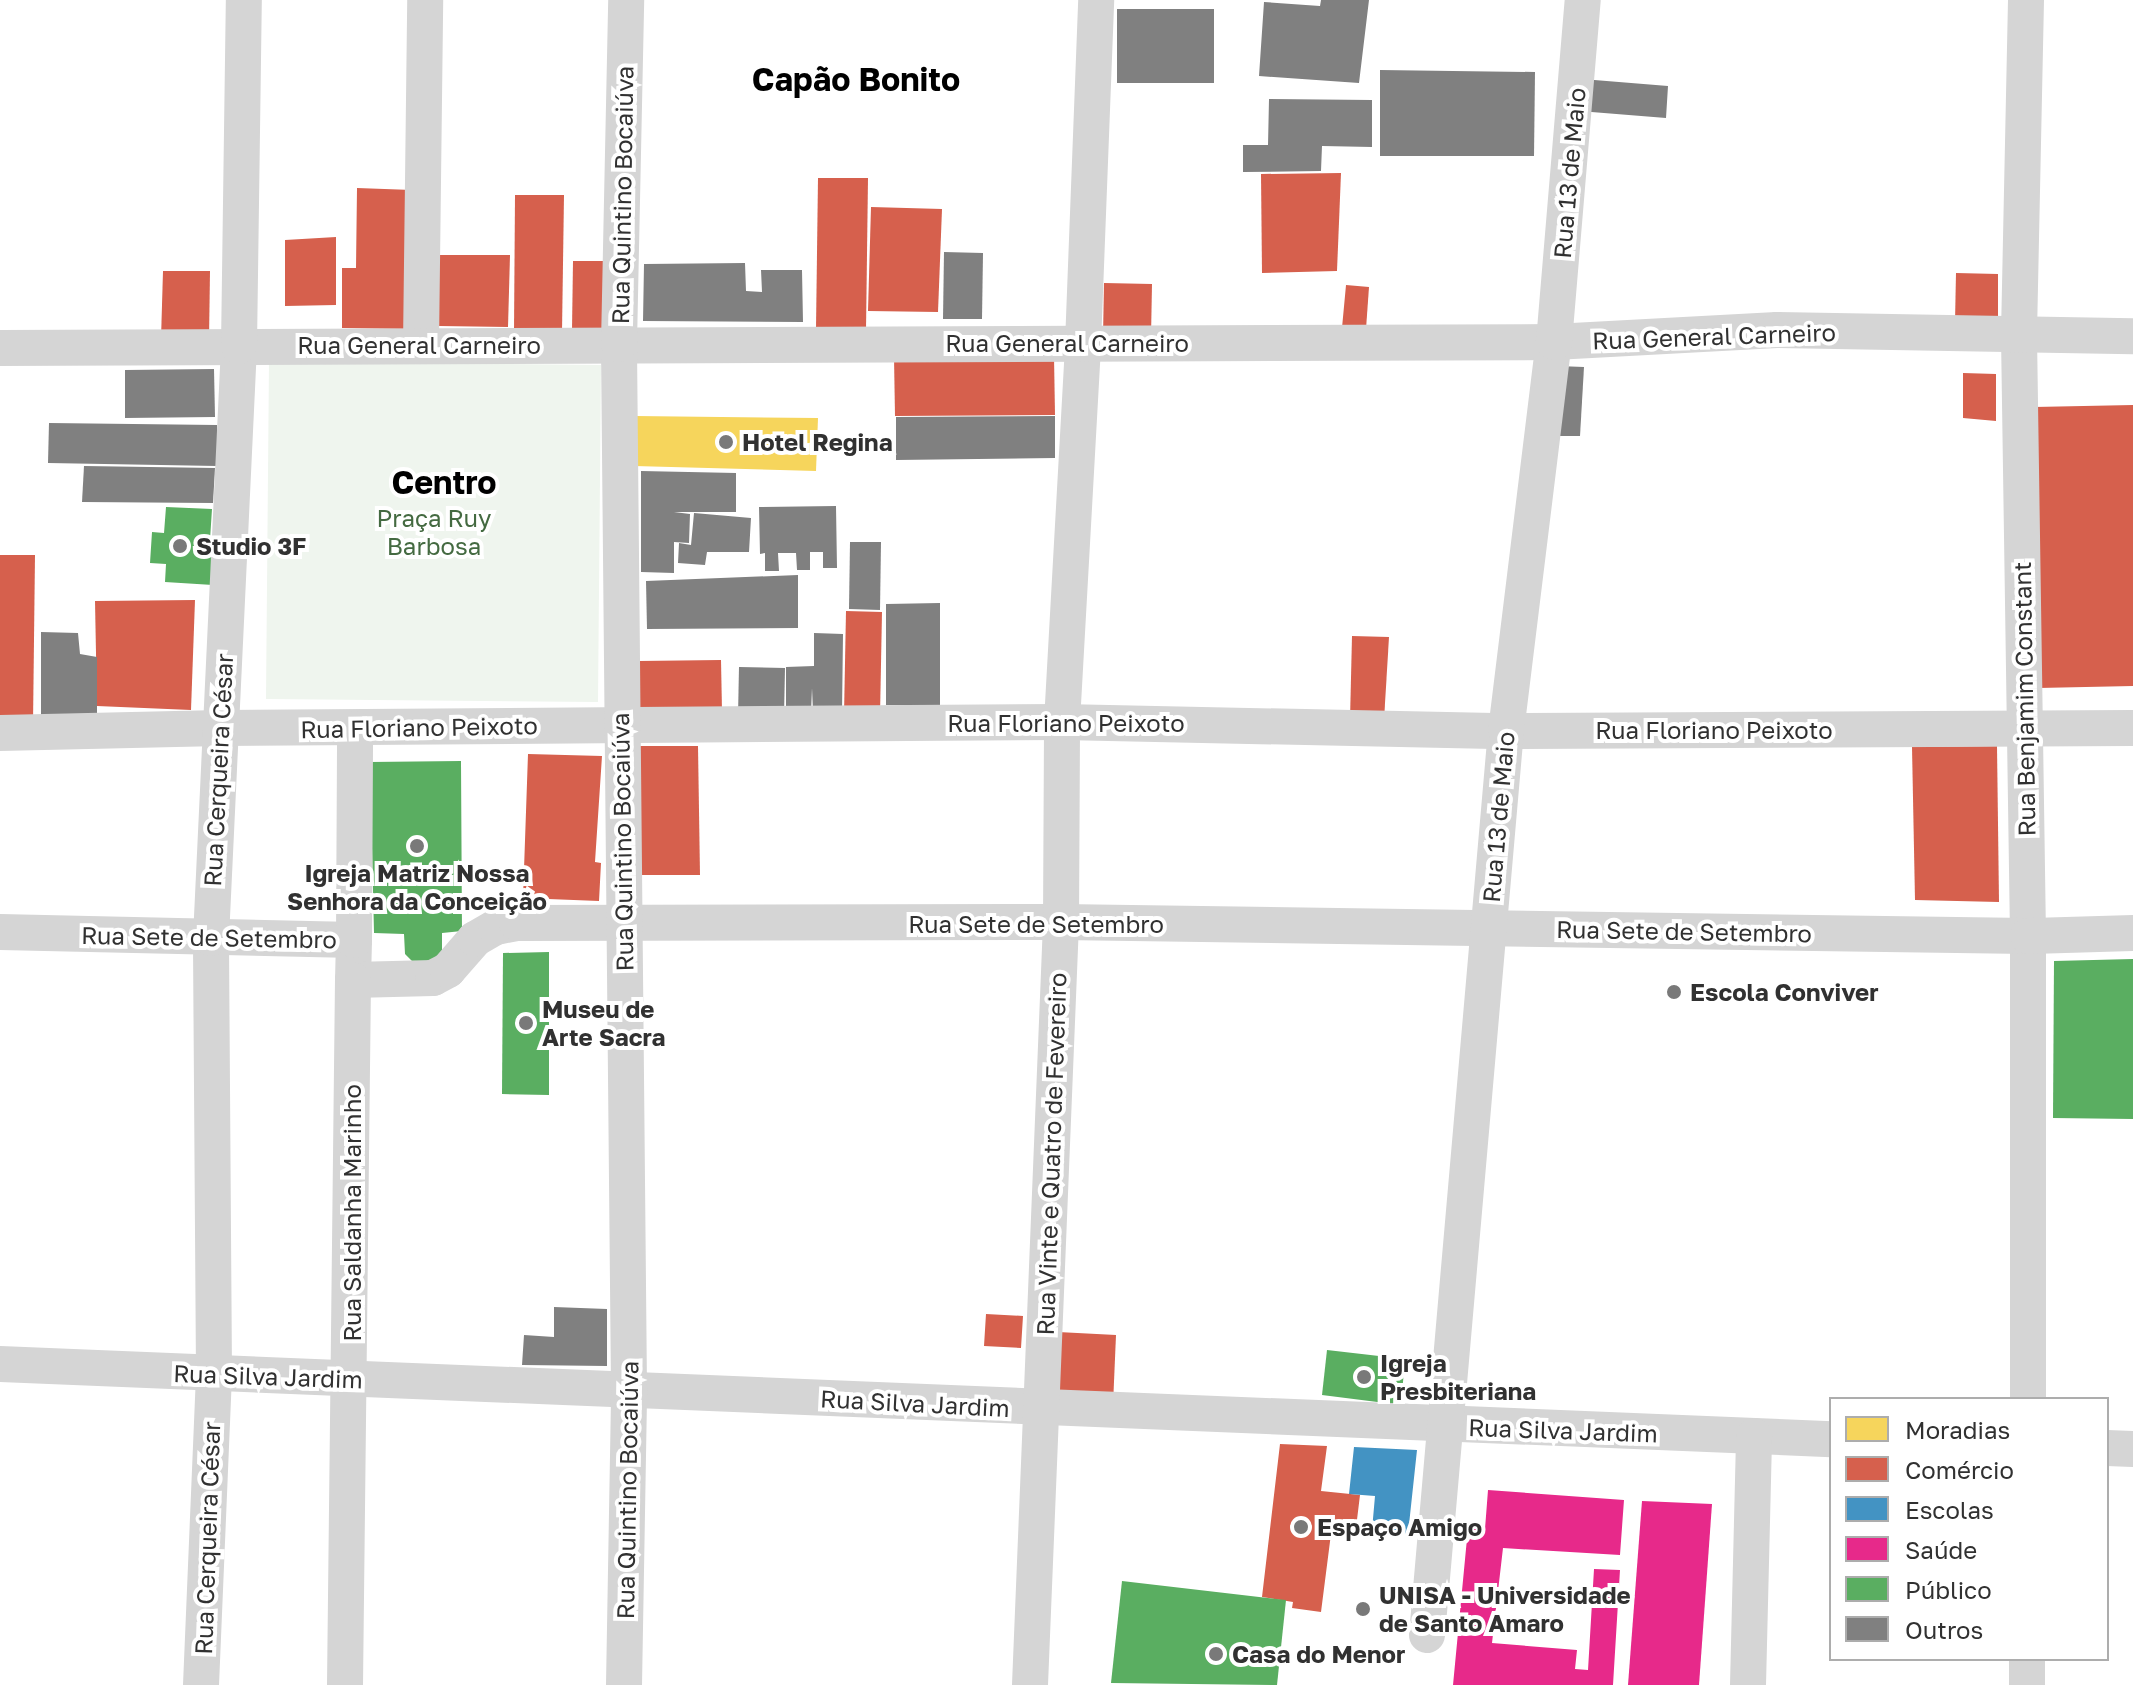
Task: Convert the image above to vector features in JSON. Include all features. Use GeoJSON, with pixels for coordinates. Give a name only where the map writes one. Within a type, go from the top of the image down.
{"type":"FeatureCollection","features":[{"type":"Feature","properties":{"kind":"street","name":"Rua Cerqueira César"},"geometry":{"type":"LineString","coordinates":[[201,1685],[214,1374],[211,938],[239,346],[244,0]]}},
{"type":"Feature","properties":{"kind":"street"},"geometry":{"type":"LineString","coordinates":[[421,345],[425,0]]}},
{"type":"Feature","properties":{"kind":"street","name":"Rua Quintino Bocaiúva"},"geometry":{"type":"LineString","coordinates":[[624,1685],[629,1389],[622,926],[619,344],[626,0]]}},
{"type":"Feature","properties":{"kind":"street","name":"Rua Vinte e Quatro de Fevereiro"},"geometry":{"type":"LineString","coordinates":[[1030,1685],[1061,922],[1062,722],[1083,344],[1096,0]]}},
{"type":"Feature","properties":{"kind":"street","name":"Rua 13 de Maio"},"geometry":{"type":"LineString","coordinates":[[1427,1635],[1506,731],[1554,342],[1583,0]]}},
{"type":"Feature","properties":{"kind":"street","name":"Rua Benjamim Constant"},"geometry":{"type":"LineString","coordinates":[[2026,0],[2019,336],[2028,936],[2028,1397]]}},
{"type":"Feature","properties":{"kind":"street","name":"Rua General Carneiro"},"geometry":{"type":"LineString","coordinates":[[0,348],[1554,342],[1777,330],[2133,336]]}},
{"type":"Feature","properties":{"kind":"street","name":"Rua Floriano Peixoto"},"geometry":{"type":"LineString","coordinates":[[0,733],[220,728],[1062,722],[1506,731],[2133,728]]}},
{"type":"Feature","properties":{"kind":"street"},"geometry":{"type":"LineString","coordinates":[[354,940],[355,729]]}},
{"type":"Feature","properties":{"kind":"street","name":"Rua Sete de Setembro"},"geometry":{"type":"LineString","coordinates":[[0,932],[354,940],[353,980],[433,978],[448,970],[475,939],[496,927],[517,923],[622,926],[1061,922],[2028,936],[2133,933]]}},
{"type":"Feature","properties":{"kind":"street","name":"Rua Saldanha Marinho"},"geometry":{"type":"LineString","coordinates":[[345,1685],[351,1380],[353,980]]}},
{"type":"Feature","properties":{"kind":"street","name":"Rua Silva Jardim"},"geometry":{"type":"LineString","coordinates":[[0,1364],[1443,1426],[1829,1439]]}},
{"type":"Feature","properties":{"kind":"street"},"geometry":{"type":"LineString","coordinates":[[1748,1685],[1754,1436]]}},
{"type":"Feature","properties":{"kind":"street"},"geometry":{"type":"LineString","coordinates":[[2109,1448],[2133,1449]]}},
{"type":"Feature","properties":{"kind":"street"},"geometry":{"type":"LineString","coordinates":[[2027,1661],[2027,1685]]}},
{"type":"Feature","properties":{"kind":"green space","name":"Praça Ruy Barbosa"},"geometry":{"type":"Polygon","coordinates":[[[269,361],[601,365],[598,702],[266,699],[269,361]]]}},
{"type":"Feature","properties":{"kind":"building: Moradias","name":"Hotel Regina"},"geometry":{"type":"Polygon","coordinates":[[[635,416],[818,418],[816,471],[634,466],[635,416]]]}},
{"type":"Feature","properties":{"kind":"building: Comércio"},"geometry":{"type":"Polygon","coordinates":[[[1341,173],[1337,271],[1262,273],[1261,174],[1341,173]]]}},
{"type":"Feature","properties":{"kind":"building: Comércio"},"geometry":{"type":"Polygon","coordinates":[[[818,178],[868,178],[866,330],[816,329],[818,178]]]}},
{"type":"Feature","properties":{"kind":"building: Comércio"},"geometry":{"type":"Polygon","coordinates":[[[357,188],[412,190],[410,329],[342,328],[342,268],[356,268],[357,188]]]}},
{"type":"Feature","properties":{"kind":"building: Comércio"},"geometry":{"type":"Polygon","coordinates":[[[515,195],[564,195],[562,332],[514,331],[515,195]]]}},
{"type":"Feature","properties":{"kind":"building: Comércio"},"geometry":{"type":"Polygon","coordinates":[[[871,207],[942,209],[938,312],[868,311],[871,207]]]}},
{"type":"Feature","properties":{"kind":"building: Comércio"},"geometry":{"type":"Polygon","coordinates":[[[336,237],[336,305],[285,306],[285,240],[336,237]]]}},
{"type":"Feature","properties":{"kind":"building: Comércio"},"geometry":{"type":"Polygon","coordinates":[[[439,255],[510,255],[508,327],[439,326],[439,255]]]}},
{"type":"Feature","properties":{"kind":"building: Comércio"},"geometry":{"type":"Polygon","coordinates":[[[573,261],[612,261],[611,331],[572,330],[573,261]]]}},
{"type":"Feature","properties":{"kind":"building: Comércio"},"geometry":{"type":"Polygon","coordinates":[[[163,271],[210,271],[209,340],[161,339],[163,271]]]}},
{"type":"Feature","properties":{"kind":"building: Comércio"},"geometry":{"type":"Polygon","coordinates":[[[1956,273],[1998,274],[1998,325],[1955,322],[1956,273]]]}},
{"type":"Feature","properties":{"kind":"building: Comércio"},"geometry":{"type":"Polygon","coordinates":[[[1104,283],[1152,284],[1151,337],[1103,336],[1104,283]]]}},
{"type":"Feature","properties":{"kind":"building: Comércio"},"geometry":{"type":"Polygon","coordinates":[[[1346,285],[1369,287],[1366,329],[1342,328],[1346,285]]]}},
{"type":"Feature","properties":{"kind":"building: Comércio"},"geometry":{"type":"Polygon","coordinates":[[[1054,356],[1055,415],[895,416],[894,357],[1054,356]]]}},
{"type":"Feature","properties":{"kind":"building: Comércio"},"geometry":{"type":"Polygon","coordinates":[[[1963,373],[1996,374],[1996,421],[1963,418],[1963,373]]]}},
{"type":"Feature","properties":{"kind":"building: Comércio"},"geometry":{"type":"Polygon","coordinates":[[[2133,405],[2133,686],[2038,688],[2034,407],[2133,405]]]}},
{"type":"Feature","properties":{"kind":"building: Comércio"},"geometry":{"type":"Polygon","coordinates":[[[0,555],[35,555],[33,724],[0,724],[0,555]]]}},
{"type":"Feature","properties":{"kind":"building: Comércio"},"geometry":{"type":"Polygon","coordinates":[[[195,600],[191,710],[97,706],[95,601],[195,600]]]}},
{"type":"Feature","properties":{"kind":"building: Comércio"},"geometry":{"type":"Polygon","coordinates":[[[846,611],[882,612],[880,716],[844,715],[846,611]]]}},
{"type":"Feature","properties":{"kind":"building: Comércio"},"geometry":{"type":"Polygon","coordinates":[[[1352,636],[1389,637],[1384,720],[1350,720],[1352,636]]]}},
{"type":"Feature","properties":{"kind":"building: Comércio"},"geometry":{"type":"Polygon","coordinates":[[[721,660],[722,711],[639,713],[639,661],[721,660]]]}},
{"type":"Feature","properties":{"kind":"building: Comércio"},"geometry":{"type":"Polygon","coordinates":[[[640,746],[698,746],[700,875],[641,875],[640,746]]]}},
{"type":"Feature","properties":{"kind":"building: Comércio"},"geometry":{"type":"Polygon","coordinates":[[[1997,746],[1999,902],[1915,900],[1912,747],[1997,746]]]}},
{"type":"Feature","properties":{"kind":"building: Comércio"},"geometry":{"type":"Polygon","coordinates":[[[528,754],[602,756],[595,862],[601,863],[599,901],[523,898],[528,754]]]}},
{"type":"Feature","properties":{"kind":"building: Comércio"},"geometry":{"type":"Polygon","coordinates":[[[986,1314],[1023,1316],[1021,1348],[984,1346],[986,1314]]]}},
{"type":"Feature","properties":{"kind":"building: Comércio"},"geometry":{"type":"Polygon","coordinates":[[[1058,1332],[1116,1335],[1113,1405],[1055,1403],[1058,1332]]]}},
{"type":"Feature","properties":{"kind":"building: Comércio","name":"Espaço Amigo"},"geometry":{"type":"Polygon","coordinates":[[[1280,1444],[1327,1446],[1321,1491],[1360,1495],[1356,1528],[1332,1526],[1321,1612],[1292,1608],[1293,1602],[1262,1597],[1280,1444]]]}},
{"type":"Feature","properties":{"kind":"building: Escolas"},"geometry":{"type":"Polygon","coordinates":[[[1354,1447],[1417,1450],[1408,1534],[1372,1530],[1375,1496],[1349,1494],[1354,1447]]]}},
{"type":"Feature","properties":{"kind":"building: Saúde"},"geometry":{"type":"Polygon","coordinates":[[[1488,1490],[1624,1500],[1620,1555],[1503,1548],[1492,1643],[1577,1650],[1575,1669],[1588,1670],[1594,1569],[1620,1570],[1613,1685],[1453,1685],[1468,1528],[1485,1529],[1488,1490]]]}},
{"type":"Feature","properties":{"kind":"building: Saúde"},"geometry":{"type":"Polygon","coordinates":[[[1642,1501],[1712,1504],[1699,1685],[1628,1685],[1642,1501]]]}},
{"type":"Feature","properties":{"kind":"building: Público","name":"Studio 3F"},"geometry":{"type":"Polygon","coordinates":[[[166,507],[212,509],[209,555],[215,555],[213,585],[165,582],[166,564],[150,563],[152,532],[164,533],[166,507]]]}},
{"type":"Feature","properties":{"kind":"building: Público","name":"Igreja Matriz Nossa Senhora da Conceição"},"geometry":{"type":"Polygon","coordinates":[[[461,761],[462,931],[442,933],[442,951],[437,963],[415,964],[405,954],[404,934],[374,933],[370,762],[461,761]]]}},
{"type":"Feature","properties":{"kind":"building: Público","name":"Museu de Arte Sacra"},"geometry":{"type":"Polygon","coordinates":[[[549,952],[549,1095],[502,1094],[503,953],[549,952]]]}},
{"type":"Feature","properties":{"kind":"building: Público"},"geometry":{"type":"Polygon","coordinates":[[[2133,959],[2133,1119],[2053,1118],[2054,961],[2133,959]]]}},
{"type":"Feature","properties":{"kind":"building: Público","name":"Igreja Presbiteriana"},"geometry":{"type":"Polygon","coordinates":[[[1327,1350],[1405,1359],[1401,1405],[1322,1395],[1327,1350]]]}},
{"type":"Feature","properties":{"kind":"building: Público"},"geometry":{"type":"Polygon","coordinates":[[[1122,1581],[1286,1600],[1277,1685],[1111,1683],[1122,1581]]]}},
{"type":"Feature","properties":{"kind":"building: Outros"},"geometry":{"type":"Polygon","coordinates":[[[1321,0],[1369,0],[1359,83],[1259,76],[1264,2],[1320,6],[1321,0]]]}},
{"type":"Feature","properties":{"kind":"building: Outros"},"geometry":{"type":"Polygon","coordinates":[[[1117,9],[1214,9],[1214,83],[1117,83],[1117,9]]]}},
{"type":"Feature","properties":{"kind":"building: Outros"},"geometry":{"type":"Polygon","coordinates":[[[1380,70],[1535,72],[1534,156],[1380,156],[1380,70]]]}},
{"type":"Feature","properties":{"kind":"building: Outros"},"geometry":{"type":"Polygon","coordinates":[[[1582,79],[1668,86],[1666,118],[1579,111],[1582,79]]]}},
{"type":"Feature","properties":{"kind":"building: Outros"},"geometry":{"type":"Polygon","coordinates":[[[1269,99],[1372,100],[1372,147],[1322,146],[1321,171],[1243,172],[1243,145],[1268,145],[1269,99]]]}},
{"type":"Feature","properties":{"kind":"building: Outros"},"geometry":{"type":"Polygon","coordinates":[[[944,252],[983,253],[982,319],[943,319],[944,252]]]}},
{"type":"Feature","properties":{"kind":"building: Outros"},"geometry":{"type":"Polygon","coordinates":[[[745,263],[746,291],[762,292],[761,270],[802,270],[803,322],[643,321],[644,264],[745,263]]]}},
{"type":"Feature","properties":{"kind":"building: Outros"},"geometry":{"type":"Polygon","coordinates":[[[1558,366],[1584,367],[1580,436],[1551,436],[1558,366]]]}},
{"type":"Feature","properties":{"kind":"building: Outros"},"geometry":{"type":"Polygon","coordinates":[[[214,369],[215,417],[125,418],[125,370],[214,369]]]}},
{"type":"Feature","properties":{"kind":"building: Outros"},"geometry":{"type":"Polygon","coordinates":[[[1055,416],[1055,458],[896,460],[896,417],[1055,416]]]}},
{"type":"Feature","properties":{"kind":"building: Outros"},"geometry":{"type":"Polygon","coordinates":[[[49,423],[217,425],[217,466],[48,463],[49,423]]]}},
{"type":"Feature","properties":{"kind":"building: Outros"},"geometry":{"type":"Polygon","coordinates":[[[84,466],[215,468],[213,503],[82,502],[84,466]]]}},
{"type":"Feature","properties":{"kind":"building: Outros"},"geometry":{"type":"Polygon","coordinates":[[[641,471],[736,473],[736,512],[674,512],[690,514],[689,543],[674,542],[674,573],[641,572],[641,471]]]}},
{"type":"Feature","properties":{"kind":"building: Outros"},"geometry":{"type":"Polygon","coordinates":[[[836,506],[837,568],[823,568],[823,552],[810,552],[810,570],[797,570],[796,553],[778,553],[779,571],[765,571],[765,553],[760,554],[759,507],[836,506]]]}},
{"type":"Feature","properties":{"kind":"building: Outros"},"geometry":{"type":"Polygon","coordinates":[[[694,513],[751,518],[749,552],[707,552],[705,565],[678,563],[679,543],[691,545],[694,513]]]}},
{"type":"Feature","properties":{"kind":"building: Outros"},"geometry":{"type":"Polygon","coordinates":[[[850,542],[881,542],[880,610],[849,609],[850,542]]]}},
{"type":"Feature","properties":{"kind":"building: Outros"},"geometry":{"type":"Polygon","coordinates":[[[798,575],[798,628],[647,629],[646,581],[798,575]]]}},
{"type":"Feature","properties":{"kind":"building: Outros"},"geometry":{"type":"Polygon","coordinates":[[[940,603],[940,705],[886,705],[886,604],[940,603]]]}},
{"type":"Feature","properties":{"kind":"building: Outros"},"geometry":{"type":"Polygon","coordinates":[[[41,632],[78,633],[80,654],[97,657],[97,716],[41,718],[41,632]]]}},
{"type":"Feature","properties":{"kind":"building: Outros"},"geometry":{"type":"Polygon","coordinates":[[[814,633],[843,634],[842,713],[813,712],[812,688],[811,713],[786,713],[786,667],[814,666],[814,633]]]}},
{"type":"Feature","properties":{"kind":"building: Outros"},"geometry":{"type":"Polygon","coordinates":[[[739,667],[785,668],[784,716],[738,716],[739,667]]]}},
{"type":"Feature","properties":{"kind":"building: Outros"},"geometry":{"type":"Polygon","coordinates":[[[554,1307],[607,1309],[607,1366],[522,1365],[524,1335],[554,1337],[554,1307]]]}},
{"type":"Feature","properties":{"kind":"place","name":"Hotel Regina"},"geometry":{"type":"Point","coordinates":[726,442]}},
{"type":"Feature","properties":{"kind":"place","name":"Studio 3F"},"geometry":{"type":"Point","coordinates":[180,546]}},
{"type":"Feature","properties":{"kind":"place","name":"Igreja Matriz Nossa Senhora da Conceição"},"geometry":{"type":"Point","coordinates":[417,846]}},
{"type":"Feature","properties":{"kind":"place","name":"Escola Conviver"},"geometry":{"type":"Point","coordinates":[1674,992]}},
{"type":"Feature","properties":{"kind":"place","name":"Museu de Arte Sacra"},"geometry":{"type":"Point","coordinates":[526,1023]}},
{"type":"Feature","properties":{"kind":"place","name":"Igreja Presbiteriana"},"geometry":{"type":"Point","coordinates":[1364,1377]}},
{"type":"Feature","properties":{"kind":"place","name":"Espaço Amigo"},"geometry":{"type":"Point","coordinates":[1301,1527]}},
{"type":"Feature","properties":{"kind":"place","name":"UNISA - Universidade de Santo Amaro"},"geometry":{"type":"Point","coordinates":[1363,1609]}},
{"type":"Feature","properties":{"kind":"place","name":"Casa do Menor"},"geometry":{"type":"Point","coordinates":[1216,1654]}},
{"type":"Feature","properties":{"kind":"district","name":"Capão Bonito"},"geometry":{"type":"Point","coordinates":[856,79]}},
{"type":"Feature","properties":{"kind":"district","name":"Centro"},"geometry":{"type":"Point","coordinates":[444,482]}}]}
